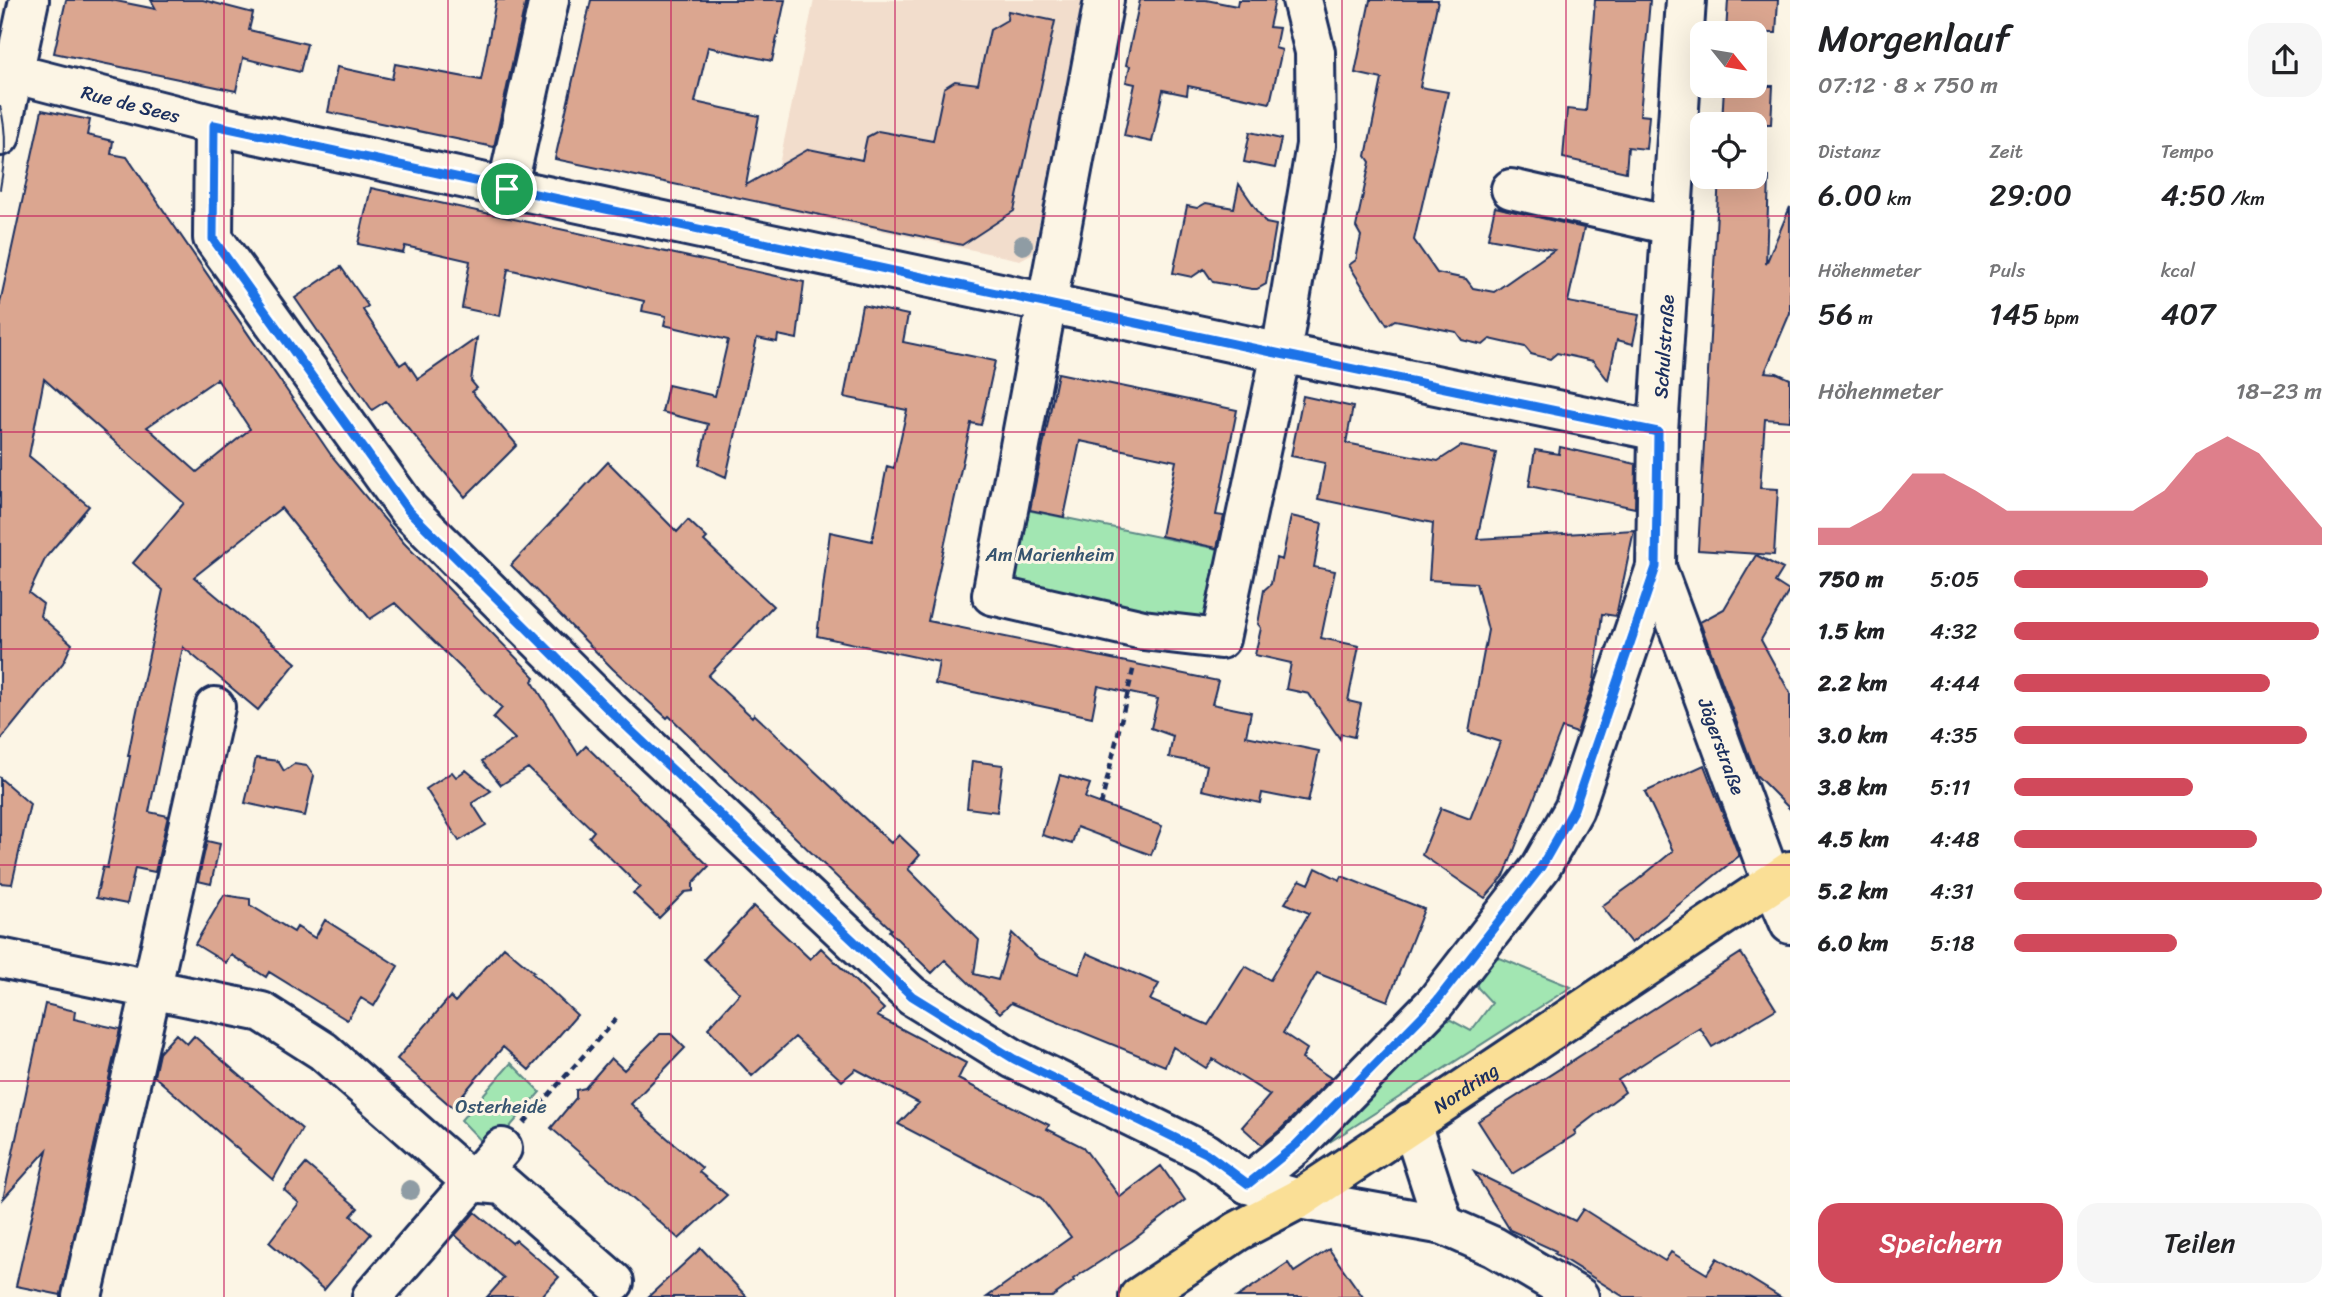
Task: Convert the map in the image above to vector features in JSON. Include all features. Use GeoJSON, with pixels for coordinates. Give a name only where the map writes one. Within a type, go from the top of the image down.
{"type":"FeatureCollection","features":[{"type":"Feature","properties":{"kind":"main road","name":"Nordring"},"geometry":{"type":"LineString","coordinates":[[1139,1297],[1238,1231],[1299,1199],[1781,877]]}},
{"type":"Feature","properties":{"kind":"street"},"geometry":{"type":"LineString","coordinates":[[0,136],[6,71],[29,0]]}},
{"type":"Feature","properties":{"kind":"street"},"geometry":{"type":"LineString","coordinates":[[507,189],[549,0]]}},
{"type":"Feature","properties":{"kind":"street"},"geometry":{"type":"LineString","coordinates":[[1104,0],[992,595],[1143,630],[1220,639],[1281,354],[1316,145],[1315,52],[1302,0]]}},
{"type":"Feature","properties":{"kind":"street","name":"Schulstraße"},"geometry":{"type":"LineString","coordinates":[[1248,1184],[1296,1145],[1436,1002],[1541,867],[1574,809],[1656,567],[1658,432],[1686,0]]}},
{"type":"Feature","properties":{"kind":"street","name":"Rue de Sees"},"geometry":{"type":"LineString","coordinates":[[6,71],[214,125],[1281,354],[1658,432]]}},
{"type":"Feature","properties":{"kind":"street"},"geometry":{"type":"LineString","coordinates":[[214,125],[213,239],[408,510],[607,708],[912,996],[1014,1059],[1206,1153],[1248,1184],[1299,1199],[1444,1225],[1494,1247],[1579,1297]]}},
{"type":"Feature","properties":{"kind":"street"},"geometry":{"type":"LineString","coordinates":[[1511,189],[1671,225]]}},
{"type":"Feature","properties":{"kind":"street","name":"Jägerstraße"},"geometry":{"type":"LineString","coordinates":[[1656,567],[1781,877],[1790,924]]}},
{"type":"Feature","properties":{"kind":"street"},"geometry":{"type":"LineString","coordinates":[[82,1297],[215,707]]}},
{"type":"Feature","properties":{"kind":"street"},"geometry":{"type":"LineString","coordinates":[[0,958],[262,1012],[323,1051],[472,1182],[503,1185],[614,1282]]}},
{"type":"Feature","properties":{"kind":"street"},"geometry":{"type":"LineString","coordinates":[[1411,1124],[1444,1225]]}},
{"type":"Feature","properties":{"kind":"street"},"geometry":{"type":"LineString","coordinates":[[372,1297],[502,1148]]}},
{"type":"Feature","properties":{"kind":"path"},"geometry":{"type":"LineString","coordinates":[[1101,805],[1143,630]]}},
{"type":"Feature","properties":{"kind":"path"},"geometry":{"type":"LineString","coordinates":[[502,1148],[617,1018]]}},
{"type":"Feature","properties":{"kind":"shaded area"},"geometry":{"type":"Polygon","coordinates":[[[814,0],[1086,0],[1033,253],[1020,260],[770,207],[814,0]]]}},
{"type":"Feature","properties":{"kind":"green space","name":"Am Marienheim"},"geometry":{"type":"Polygon","coordinates":[[[1017,508],[1223,550],[1211,607],[1201,619],[1183,621],[1009,580],[1017,508]]]}},
{"type":"Feature","properties":{"kind":"green space"},"geometry":{"type":"Polygon","coordinates":[[[1490,954],[1571,987],[1300,1161],[1432,1022],[1451,1020],[1471,1031],[1492,1003],[1478,988],[1473,975],[1490,954]]]}},
{"type":"Feature","properties":{"kind":"green space","name":"Osterheide"},"geometry":{"type":"Polygon","coordinates":[[[511,1063],[540,1092],[490,1150],[461,1120],[511,1063]]]}},
{"type":"Feature","properties":{"kind":"building"},"geometry":{"type":"Polygon","coordinates":[[[66,0],[111,0],[156,9],[151,0],[203,0],[253,13],[249,30],[307,44],[300,72],[243,58],[236,91],[54,53],[66,0]]]}},
{"type":"Feature","properties":{"kind":"building"},"geometry":{"type":"Polygon","coordinates":[[[496,0],[526,0],[494,147],[328,112],[337,67],[392,79],[395,64],[481,80],[496,0]]]}},
{"type":"Feature","properties":{"kind":"building"},"geometry":{"type":"Polygon","coordinates":[[[591,0],[785,0],[772,61],[708,47],[695,102],[759,116],[746,185],[809,149],[862,160],[867,137],[878,131],[933,141],[944,88],[955,81],[978,84],[990,30],[1007,20],[1008,11],[1055,21],[1014,211],[962,245],[555,159],[591,0]]]}},
{"type":"Feature","properties":{"kind":"building"},"geometry":{"type":"Polygon","coordinates":[[[1140,0],[1206,0],[1237,6],[1238,0],[1275,0],[1269,27],[1279,28],[1275,48],[1282,50],[1270,103],[1188,86],[1187,95],[1163,90],[1152,142],[1124,136],[1135,84],[1126,82],[1130,66],[1126,65],[1140,0]]]}},
{"type":"Feature","properties":{"kind":"building"},"geometry":{"type":"Polygon","coordinates":[[[1370,0],[1438,0],[1420,87],[1448,92],[1414,240],[1437,273],[1466,279],[1473,288],[1494,292],[1554,250],[1488,238],[1495,207],[1584,228],[1568,302],[1639,315],[1633,344],[1617,340],[1608,380],[1593,361],[1557,353],[1550,359],[1531,354],[1525,347],[1490,339],[1483,345],[1462,340],[1456,332],[1395,320],[1387,325],[1349,265],[1356,260],[1361,236],[1356,227],[1370,162],[1366,156],[1382,79],[1355,73],[1370,0]]]}},
{"type":"Feature","properties":{"kind":"building"},"geometry":{"type":"Polygon","coordinates":[[[1595,0],[1650,0],[1640,115],[1649,116],[1646,149],[1628,147],[1626,172],[1563,158],[1567,109],[1586,111],[1595,0]]]}},
{"type":"Feature","properties":{"kind":"building"},"geometry":{"type":"Polygon","coordinates":[[[1728,0],[1778,0],[1776,33],[1768,33],[1768,21],[1727,21],[1728,0]]]}},
{"type":"Feature","properties":{"kind":"building"},"geometry":{"type":"Polygon","coordinates":[[[1768,86],[1773,86],[1771,124],[1767,124],[1767,112],[1723,112],[1723,98],[1768,98],[1768,86]]]}},
{"type":"Feature","properties":{"kind":"building"},"geometry":{"type":"Polygon","coordinates":[[[42,110],[90,120],[87,135],[113,141],[111,154],[127,157],[331,455],[404,543],[535,677],[532,681],[578,754],[586,746],[709,866],[693,883],[693,891],[685,892],[659,918],[633,893],[640,887],[589,837],[594,831],[528,768],[501,785],[482,761],[515,739],[493,718],[502,708],[395,603],[370,619],[281,508],[194,577],[296,663],[258,710],[183,647],[149,812],[168,816],[155,872],[135,868],[127,904],[96,898],[103,867],[107,868],[163,590],[133,563],[184,503],[44,379],[29,456],[89,506],[46,557],[29,593],[43,604],[40,616],[72,644],[63,663],[0,741],[0,303],[42,110]],[[217,379],[147,427],[197,472],[250,429],[217,379]]]}},
{"type":"Feature","properties":{"kind":"building"},"geometry":{"type":"Polygon","coordinates":[[[1250,132],[1281,139],[1275,168],[1244,162],[1250,132]]]}},
{"type":"Feature","properties":{"kind":"building"},"geometry":{"type":"Polygon","coordinates":[[[1769,177],[1766,264],[1790,207],[1790,313],[1765,372],[1777,373],[1790,379],[1790,421],[1765,419],[1760,488],[1778,489],[1774,555],[1698,550],[1718,189],[1767,189],[1769,177]]]}},
{"type":"Feature","properties":{"kind":"building"},"geometry":{"type":"Polygon","coordinates":[[[1239,184],[1266,223],[1276,225],[1266,284],[1252,289],[1213,282],[1204,269],[1192,277],[1173,273],[1187,206],[1197,208],[1206,203],[1234,208],[1239,184]]]}},
{"type":"Feature","properties":{"kind":"building"},"geometry":{"type":"Polygon","coordinates":[[[371,188],[804,282],[797,339],[778,335],[777,342],[757,338],[726,477],[699,465],[708,424],[662,412],[668,385],[715,396],[728,340],[664,325],[666,316],[642,311],[644,301],[508,269],[500,316],[462,308],[470,261],[405,246],[403,253],[358,244],[371,188]]]}},
{"type":"Feature","properties":{"kind":"building"},"geometry":{"type":"Polygon","coordinates":[[[341,267],[368,306],[363,310],[400,365],[406,361],[418,379],[477,338],[471,381],[477,388],[472,392],[517,445],[465,497],[386,401],[372,410],[295,298],[341,267]]]}},
{"type":"Feature","properties":{"kind":"building"},"geometry":{"type":"Polygon","coordinates":[[[862,305],[908,315],[903,342],[995,361],[981,425],[971,423],[928,621],[1218,681],[1212,704],[1251,712],[1246,736],[1319,751],[1308,802],[1262,793],[1260,803],[1202,790],[1207,765],[1169,757],[1173,736],[1151,728],[1158,699],[1098,686],[1092,717],[935,684],[939,662],[817,636],[830,532],[872,541],[887,466],[894,468],[907,410],[844,397],[862,305]]]}},
{"type":"Feature","properties":{"kind":"building"},"geometry":{"type":"Polygon","coordinates":[[[1058,373],[1237,410],[1216,515],[1224,516],[1217,548],[1161,536],[1176,461],[1080,441],[1064,517],[1030,510],[1058,373]]]}},
{"type":"Feature","properties":{"kind":"building"},"geometry":{"type":"Polygon","coordinates":[[[1303,396],[1353,407],[1346,443],[1438,461],[1461,446],[1496,453],[1477,539],[1634,530],[1616,616],[1602,614],[1594,681],[1577,733],[1562,728],[1504,876],[1485,898],[1422,855],[1441,808],[1470,819],[1500,742],[1469,732],[1488,630],[1476,583],[1429,580],[1433,523],[1318,499],[1325,463],[1291,456],[1303,396]]]}},
{"type":"Feature","properties":{"kind":"building"},"geometry":{"type":"Polygon","coordinates":[[[1560,447],[1636,464],[1635,508],[1529,486],[1535,450],[1559,454],[1560,447]]]}},
{"type":"Feature","properties":{"kind":"building"},"geometry":{"type":"Polygon","coordinates":[[[608,462],[677,532],[688,520],[707,538],[704,541],[773,606],[708,676],[752,717],[754,714],[891,843],[899,835],[920,855],[908,869],[979,940],[974,974],[998,980],[1012,933],[1038,958],[1079,974],[1087,953],[1159,984],[1150,1000],[1208,1025],[1245,966],[1270,980],[1309,913],[1285,903],[1300,880],[1309,884],[1316,868],[1340,880],[1342,876],[1424,909],[1388,1001],[1317,973],[1283,1033],[1307,1049],[1302,1059],[1331,1078],[1262,1145],[1242,1127],[1270,1095],[1213,1059],[1206,1068],[1173,1047],[1165,1066],[1011,1003],[1000,1013],[945,960],[932,973],[889,931],[891,929],[669,716],[667,718],[613,669],[511,565],[608,462]]]}},
{"type":"Feature","properties":{"kind":"building"},"geometry":{"type":"Polygon","coordinates":[[[1291,516],[1322,523],[1314,567],[1335,571],[1321,638],[1359,646],[1348,701],[1361,704],[1354,737],[1341,734],[1340,739],[1309,694],[1286,689],[1291,663],[1255,655],[1261,628],[1258,624],[1264,590],[1271,584],[1276,558],[1282,560],[1291,516]]]}},
{"type":"Feature","properties":{"kind":"building"},"geometry":{"type":"Polygon","coordinates":[[[1756,555],[1783,569],[1775,582],[1789,591],[1761,640],[1790,693],[1790,809],[1756,775],[1700,622],[1724,609],[1756,555]]]}},
{"type":"Feature","properties":{"kind":"building"},"geometry":{"type":"Polygon","coordinates":[[[256,758],[278,761],[284,771],[294,764],[307,766],[314,776],[305,816],[245,803],[256,758]]]}},
{"type":"Feature","properties":{"kind":"building"},"geometry":{"type":"Polygon","coordinates":[[[972,761],[1003,765],[997,812],[967,808],[972,761]]]}},
{"type":"Feature","properties":{"kind":"building"},"geometry":{"type":"Polygon","coordinates":[[[1704,765],[1739,856],[1631,943],[1602,906],[1673,851],[1645,792],[1704,765]]]}},
{"type":"Feature","properties":{"kind":"building"},"geometry":{"type":"Polygon","coordinates":[[[466,770],[491,791],[472,803],[486,825],[459,841],[426,789],[452,772],[456,777],[466,770]]]}},
{"type":"Feature","properties":{"kind":"building"},"geometry":{"type":"Polygon","coordinates":[[[1060,775],[1090,784],[1085,798],[1162,826],[1151,855],[1077,827],[1072,844],[1042,835],[1060,775]]]}},
{"type":"Feature","properties":{"kind":"building"},"geometry":{"type":"Polygon","coordinates":[[[0,778],[30,804],[12,884],[0,883],[0,778]]]}},
{"type":"Feature","properties":{"kind":"building"},"geometry":{"type":"Polygon","coordinates":[[[207,841],[220,844],[211,884],[198,881],[207,841]]]}},
{"type":"Feature","properties":{"kind":"building"},"geometry":{"type":"Polygon","coordinates":[[[224,895],[250,899],[250,905],[294,932],[297,927],[315,938],[325,920],[398,966],[374,1006],[361,998],[347,1020],[269,972],[266,977],[231,955],[226,963],[195,944],[224,895]]]}},
{"type":"Feature","properties":{"kind":"building"},"geometry":{"type":"Polygon","coordinates":[[[754,906],[810,959],[821,948],[884,1009],[877,1016],[966,1063],[958,1079],[1049,1125],[1047,1129],[1083,1147],[1120,1197],[1161,1166],[1185,1200],[1132,1241],[1073,1279],[1074,1281],[1052,1297],[987,1297],[1071,1237],[1041,1198],[898,1124],[919,1103],[856,1069],[842,1081],[795,1037],[752,1076],[708,1028],[740,993],[704,959],[754,906]]]}},
{"type":"Feature","properties":{"kind":"building"},"geometry":{"type":"Polygon","coordinates":[[[504,947],[534,972],[532,973],[577,1015],[529,1070],[503,1047],[452,1107],[397,1059],[450,997],[455,1002],[504,947]]]}},
{"type":"Feature","properties":{"kind":"building"},"geometry":{"type":"Polygon","coordinates":[[[1741,953],[1776,1009],[1712,1047],[1700,1028],[1658,1054],[1618,1080],[1625,1092],[1574,1131],[1576,1134],[1512,1174],[1478,1121],[1741,953]]]}},
{"type":"Feature","properties":{"kind":"building"},"geometry":{"type":"Polygon","coordinates":[[[45,1004],[75,1011],[74,1019],[120,1029],[61,1295],[16,1286],[47,1150],[3,1199],[45,1004]]]}},
{"type":"Feature","properties":{"kind":"building"},"geometry":{"type":"Polygon","coordinates":[[[176,1034],[187,1044],[194,1036],[302,1129],[273,1180],[154,1076],[159,1053],[176,1034]]]}},
{"type":"Feature","properties":{"kind":"building"},"geometry":{"type":"Polygon","coordinates":[[[660,1034],[671,1034],[685,1048],[631,1104],[702,1168],[699,1172],[727,1195],[679,1239],[551,1128],[576,1098],[576,1090],[585,1088],[611,1058],[624,1070],[660,1034]]]}},
{"type":"Feature","properties":{"kind":"building"},"geometry":{"type":"Polygon","coordinates":[[[306,1164],[358,1208],[351,1216],[371,1234],[324,1290],[269,1242],[299,1203],[284,1190],[306,1164]]]}},
{"type":"Feature","properties":{"kind":"building"},"geometry":{"type":"Polygon","coordinates":[[[1474,1172],[1575,1221],[1583,1209],[1665,1261],[1671,1252],[1707,1274],[1717,1258],[1780,1297],[1624,1297],[1554,1253],[1556,1251],[1510,1230],[1474,1172]]]}},
{"type":"Feature","properties":{"kind":"building"},"geometry":{"type":"Polygon","coordinates":[[[475,1212],[512,1243],[516,1240],[559,1277],[541,1297],[487,1297],[504,1278],[455,1235],[475,1212]]]}},
{"type":"Feature","properties":{"kind":"building"},"geometry":{"type":"Polygon","coordinates":[[[701,1248],[747,1297],[648,1297],[701,1248]]]}},
{"type":"Feature","properties":{"kind":"building"},"geometry":{"type":"Polygon","coordinates":[[[1329,1249],[1363,1297],[1237,1297],[1288,1263],[1294,1272],[1329,1249]]]}},
{"type":"Feature","properties":{"kind":"tram line"},"geometry":{"type":"LineString","coordinates":[[0,106],[5,148],[0,189]]}},
{"type":"Feature","properties":{"kind":"route"},"geometry":{"type":"LineString","coordinates":[[214,125],[507,189],[1658,432],[1656,567],[1574,809],[1541,867],[1436,1002],[1296,1145],[1248,1184],[1206,1153],[1014,1059],[912,996],[607,708],[408,510],[213,239],[214,125]]}}]}
